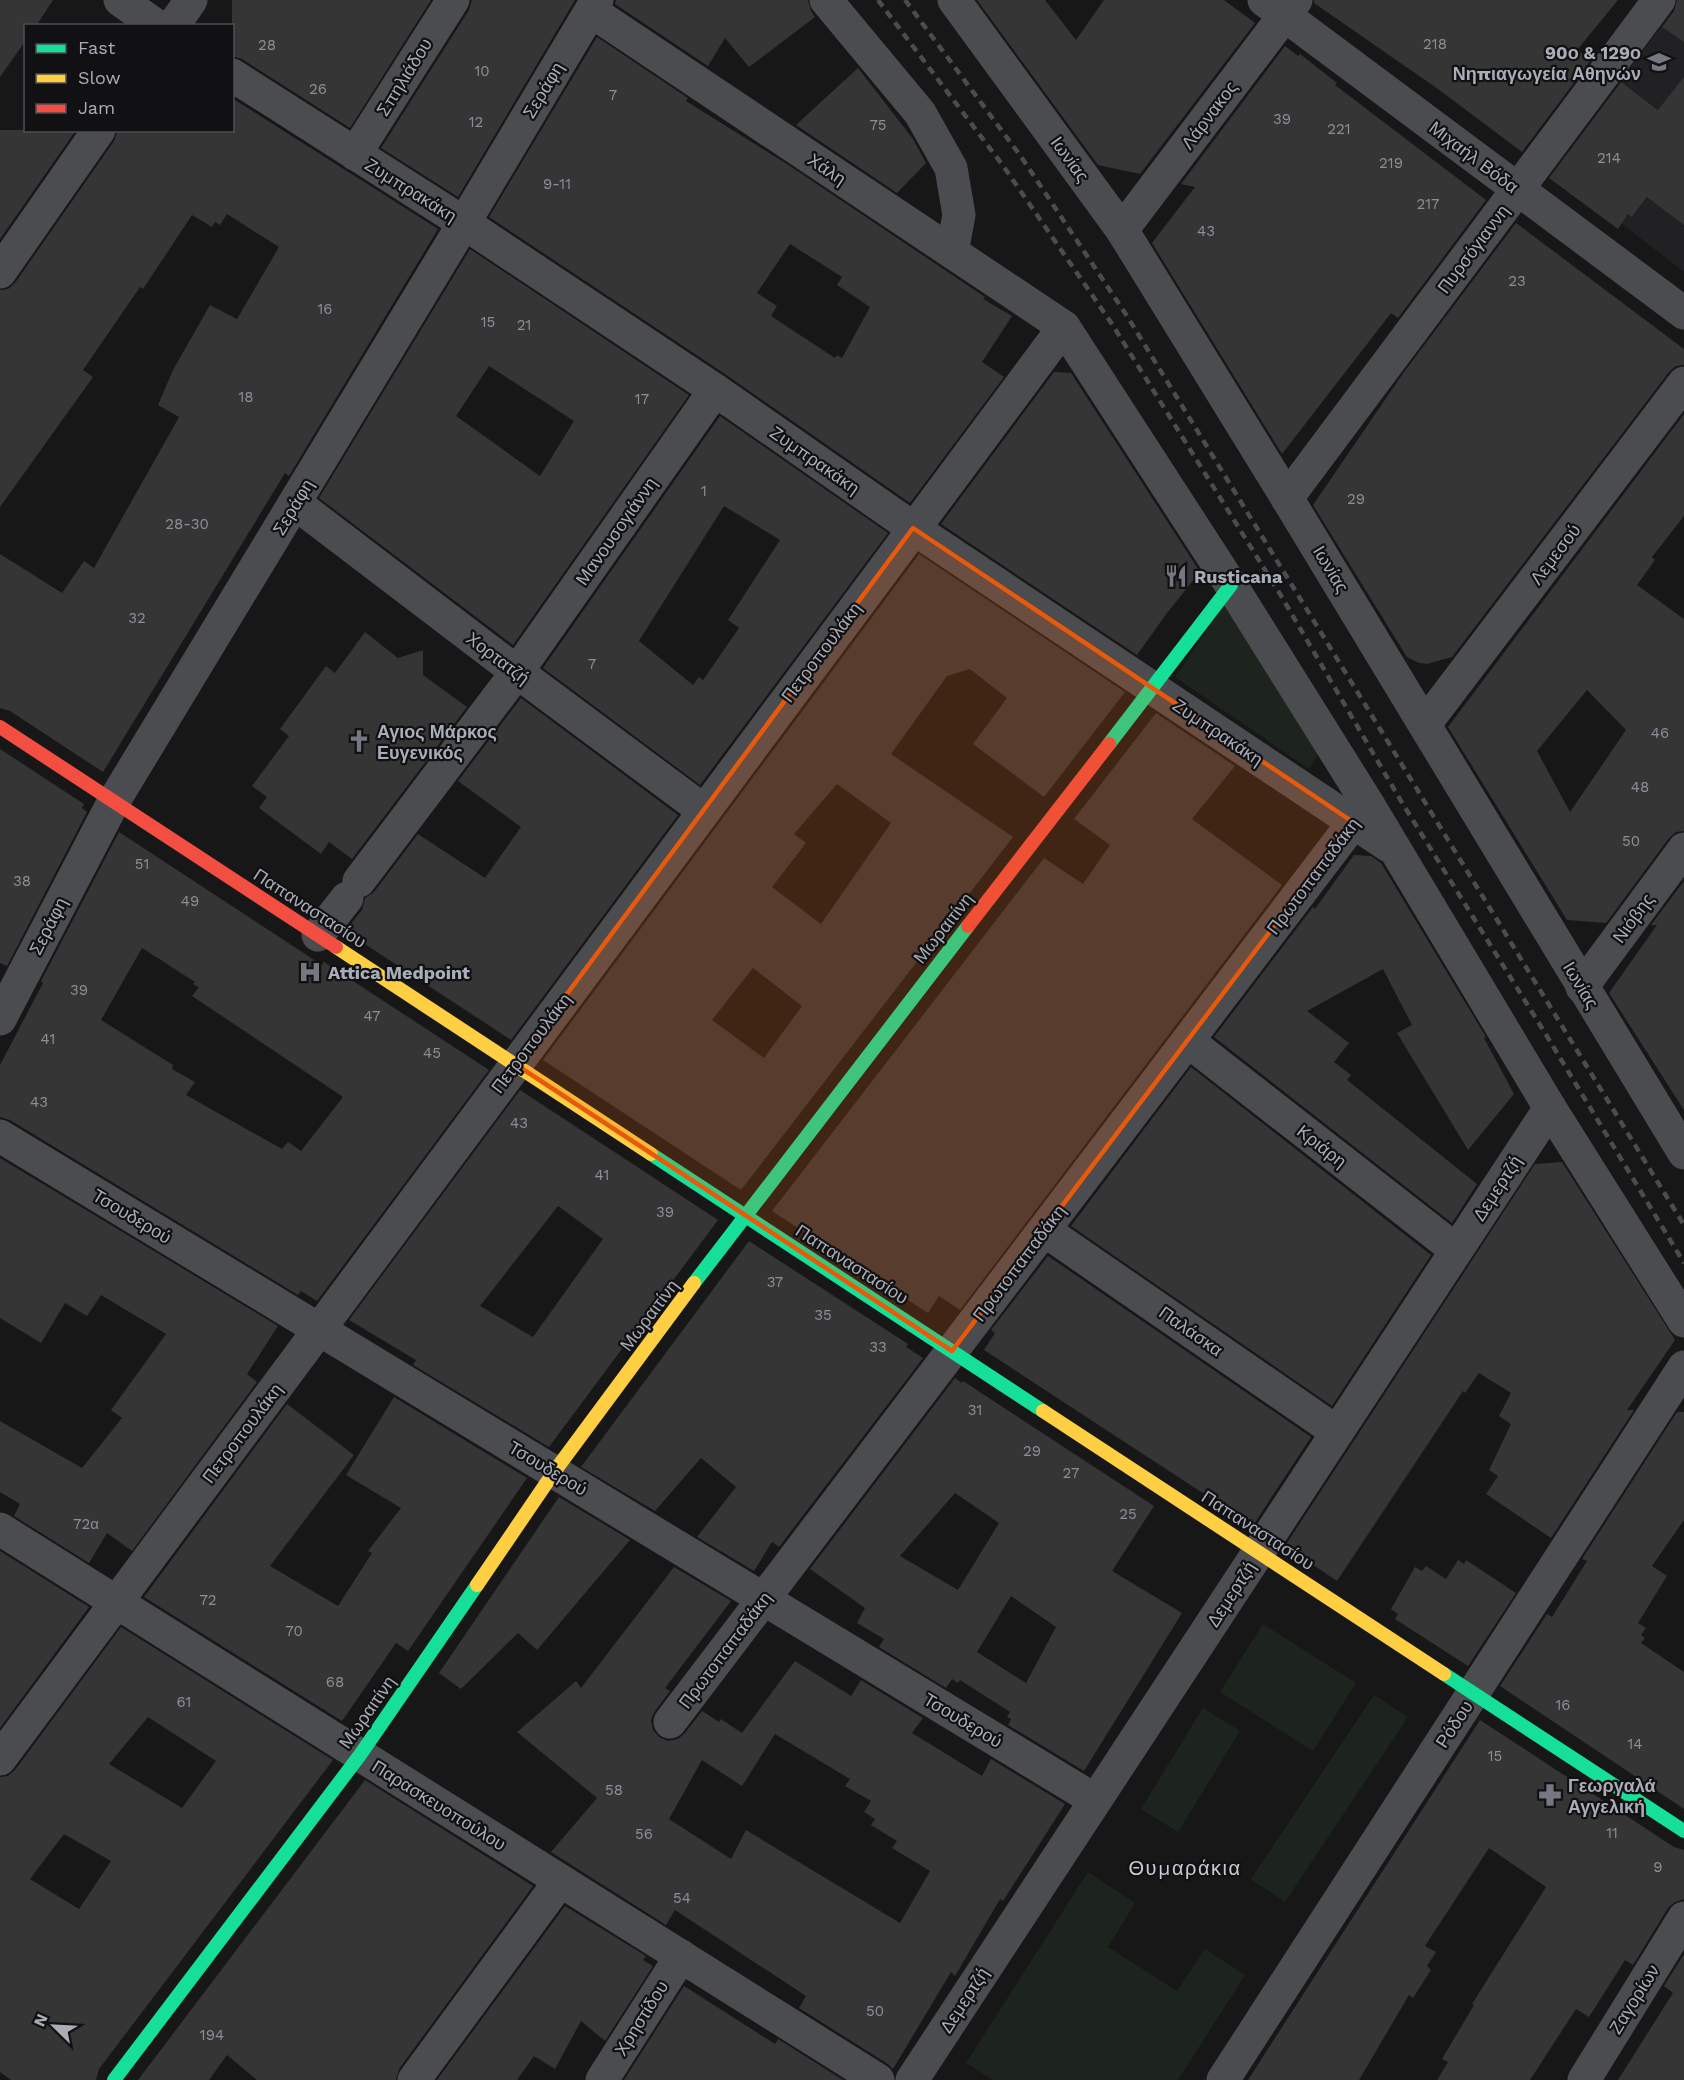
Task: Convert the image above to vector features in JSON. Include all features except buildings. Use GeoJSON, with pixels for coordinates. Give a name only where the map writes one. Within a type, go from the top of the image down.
{"type":"FeatureCollection","features":[{"type":"Feature","properties":{"kind":"street"},"geometry":{"type":"LineString","coordinates":[[120,0],[154,24]]}},
{"type":"Feature","properties":{"kind":"street"},"geometry":{"type":"LineString","coordinates":[[174,24],[190,0]]}},
{"type":"Feature","properties":{"kind":"street","name":"Σπηλιάδου"},"geometry":{"type":"LineString","coordinates":[[355,154],[453,0]]}},
{"type":"Feature","properties":{"kind":"street"},"geometry":{"type":"LineString","coordinates":[[826,0],[920,113],[951,168],[959,215],[952,252]]}},
{"type":"Feature","properties":{"kind":"street","name":"Ιωνίας"},"geometry":{"type":"LineString","coordinates":[[954,0],[1122,230],[1425,724],[1684,1153]]}},
{"type":"Feature","properties":{"kind":"street","name":"Πυρσόγιαννη"},"geometry":{"type":"LineString","coordinates":[[1287,498],[1659,0]]}},
{"type":"Feature","properties":{"kind":"street","name":"Χάλη"},"geometry":{"type":"LineString","coordinates":[[594,5],[1064,327]]}},
{"type":"Feature","properties":{"kind":"street","name":"Σεράφη"},"geometry":{"type":"LineString","coordinates":[[0,1019],[114,801],[594,5]]}},
{"type":"Feature","properties":{"kind":"street","name":"Λάρνακος"},"geometry":{"type":"LineString","coordinates":[[1122,230],[1282,5]]}},
{"type":"Feature","properties":{"kind":"street","name":"Μιχαήλ Βόδα"},"geometry":{"type":"LineString","coordinates":[[1282,5],[1518,189],[1684,313]]}},
{"type":"Feature","properties":{"kind":"street","name":"Ζυμπρακάκη"},"geometry":{"type":"LineString","coordinates":[[234,76],[464,223],[715,390],[913,528],[1150,688],[1361,813]]}},
{"type":"Feature","properties":{"kind":"street"},"geometry":{"type":"LineString","coordinates":[[0,272],[98,132]]}},
{"type":"Feature","properties":{"kind":"street"},"geometry":{"type":"LineString","coordinates":[[1064,327],[1231,585],[1361,813],[1395,850],[1550,1108],[1684,1321]]}},
{"type":"Feature","properties":{"kind":"street","name":"Πετροπουλάκη"},"geometry":{"type":"LineString","coordinates":[[0,1759],[1064,327]]}},
{"type":"Feature","properties":{"kind":"street","name":"Λεμεσού"},"geometry":{"type":"LineString","coordinates":[[1425,724],[1684,383]]}},
{"type":"Feature","properties":{"kind":"street","name":"Μανουσογιάννη"},"geometry":{"type":"LineString","coordinates":[[318,935],[516,672],[715,390]]}},
{"type":"Feature","properties":{"kind":"street","name":"Χορτατζή"},"geometry":{"type":"LineString","coordinates":[[295,503],[516,672],[703,810]]}},
{"type":"Feature","properties":{"kind":"street","name":"Μωραιτίνη"},"geometry":{"type":"LineString","coordinates":[[114,2080],[360,1755],[554,1472],[745,1215],[1231,585]]}},
{"type":"Feature","properties":{"kind":"street","name":"Παπαναστασίου"},"geometry":{"type":"LineString","coordinates":[[0,727],[1684,1830]]}},
{"type":"Feature","properties":{"kind":"street","name":"Πρωτοπαπαδάκη"},"geometry":{"type":"LineString","coordinates":[[670,1722],[1361,813]]}},
{"type":"Feature","properties":{"kind":"street","name":"Νιόβης"},"geometry":{"type":"LineString","coordinates":[[1582,987],[1684,849]]}},
{"type":"Feature","properties":{"kind":"street","name":"Κριάρη"},"geometry":{"type":"LineString","coordinates":[[1188,1041],[1456,1250]]}},
{"type":"Feature","properties":{"kind":"street","name":"Δεμερτζή"},"geometry":{"type":"LineString","coordinates":[[912,2080],[1550,1108]]}},
{"type":"Feature","properties":{"kind":"street","name":"Τσουδερού"},"geometry":{"type":"LineString","coordinates":[[0,1136],[1095,1800]]}},
{"type":"Feature","properties":{"kind":"street","name":"Παλάσκα"},"geometry":{"type":"LineString","coordinates":[[1044,1230],[1337,1432]]}},
{"type":"Feature","properties":{"kind":"street","name":"Ρόδου"},"geometry":{"type":"LineString","coordinates":[[1223,2080],[1684,1366]]}},
{"type":"Feature","properties":{"kind":"street","name":"Παρασκευοπούλου"},"geometry":{"type":"LineString","coordinates":[[0,1529],[878,2080]]}},
{"type":"Feature","properties":{"kind":"street"},"geometry":{"type":"LineString","coordinates":[[414,2080],[560,1881]]}},
{"type":"Feature","properties":{"kind":"street","name":"Ζαγορίων"},"geometry":{"type":"LineString","coordinates":[[1584,2080],[1684,1918]]}},
{"type":"Feature","properties":{"kind":"street","name":"Χρηστίδου"},"geometry":{"type":"LineString","coordinates":[[602,2080],[681,1956]]}},
{"type":"Feature","properties":{"kind":"highlighted area"},"geometry":{"type":"Polygon","coordinates":[[[913,528],[1353,822],[952,1351],[515,1064],[913,528]]]}},
{"type":"Feature","properties":{"kind":"shaded area","name":"90ο & 129ο Νηπιαγωγεία Αθηνών"},"geometry":{"type":"Polygon","coordinates":[[[1662,26],[1684,42],[1684,128],[1619,81],[1662,26]]]}},
{"type":"Feature","properties":{"kind":"shaded area"},"geometry":{"type":"Polygon","coordinates":[[[1684,148],[1684,272],[1621,223],[1628,214],[1633,217],[1684,148]]]}},
{"type":"Feature","properties":{"kind":"shaded area"},"geometry":{"type":"Polygon","coordinates":[[[1225,604],[1318,754],[1309,769],[1175,677],[1225,604]]]}},
{"type":"Feature","properties":{"kind":"shaded area"},"geometry":{"type":"Polygon","coordinates":[[[1263,1624],[1356,1683],[1313,1751],[1220,1692],[1263,1624]]]}},
{"type":"Feature","properties":{"kind":"shaded area"},"geometry":{"type":"Polygon","coordinates":[[[1374,1695],[1408,1717],[1285,1902],[1251,1879],[1374,1695]]]}},
{"type":"Feature","properties":{"kind":"shaded area"},"geometry":{"type":"Polygon","coordinates":[[[1203,1708],[1240,1731],[1178,1832],[1141,1809],[1203,1708]]]}},
{"type":"Feature","properties":{"kind":"shaded area"},"geometry":{"type":"Polygon","coordinates":[[[1088,1872],[1135,1903],[1108,1947],[1177,1991],[1205,1949],[1245,1975],[1178,2080],[993,2080],[966,2063],[1088,1872]]]}},
{"type":"Feature","properties":{"kind":"railway"},"geometry":{"type":"LineString","coordinates":[[878,0],[1004,167],[1112,324],[1280,594],[1401,801],[1684,1263]]}},
{"type":"Feature","properties":{"kind":"railway"},"geometry":{"type":"LineString","coordinates":[[905,0],[1022,158],[1127,316],[1684,1225]]}},
{"type":"Feature","properties":{"kind":"traffic: fast"},"geometry":{"type":"LineString","coordinates":[[1109,744],[1231,585]]}},
{"type":"Feature","properties":{"kind":"traffic: fast"},"geometry":{"type":"LineString","coordinates":[[694,1283],[968,926]]}},
{"type":"Feature","properties":{"kind":"traffic: fast"},"geometry":{"type":"LineString","coordinates":[[651,1154],[1043,1411]]}},
{"type":"Feature","properties":{"kind":"traffic: fast"},"geometry":{"type":"LineString","coordinates":[[114,2080],[360,1755],[477,1585]]}},
{"type":"Feature","properties":{"kind":"traffic: fast"},"geometry":{"type":"LineString","coordinates":[[1444,1674],[1684,1831]]}},
{"type":"Feature","properties":{"kind":"traffic: slow"},"geometry":{"type":"LineString","coordinates":[[336,947],[651,1154]]}},
{"type":"Feature","properties":{"kind":"traffic: slow"},"geometry":{"type":"LineString","coordinates":[[477,1585],[554,1472],[694,1283]]}},
{"type":"Feature","properties":{"kind":"traffic: slow"},"geometry":{"type":"LineString","coordinates":[[1043,1411],[1444,1674]]}},
{"type":"Feature","properties":{"kind":"traffic: jam"},"geometry":{"type":"LineString","coordinates":[[0,727],[336,947]]}},
{"type":"Feature","properties":{"kind":"traffic: jam"},"geometry":{"type":"LineString","coordinates":[[968,926],[1109,744]]}},
{"type":"Feature","properties":{"kind":"place","name":"90ο & 129ο Νηπιαγωγεία Αθηνών"},"geometry":{"type":"Point","coordinates":[1659,62]}},
{"type":"Feature","properties":{"kind":"place","name":"Rusticana"},"geometry":{"type":"Point","coordinates":[1176,576]}},
{"type":"Feature","properties":{"kind":"place","name":"Αγιος Μάρκος Ευγενικός"},"geometry":{"type":"Point","coordinates":[359,741]}},
{"type":"Feature","properties":{"kind":"place","name":"Attica Medpoint"},"geometry":{"type":"Point","coordinates":[310,972]}},
{"type":"Feature","properties":{"kind":"place","name":"Γεωργαλά Αγγελική"},"geometry":{"type":"Point","coordinates":[1550,1795]}},
{"type":"Feature","properties":{"kind":"district","name":"Θυμαράκια"},"geometry":{"type":"Point","coordinates":[1185,1868]}}]}
